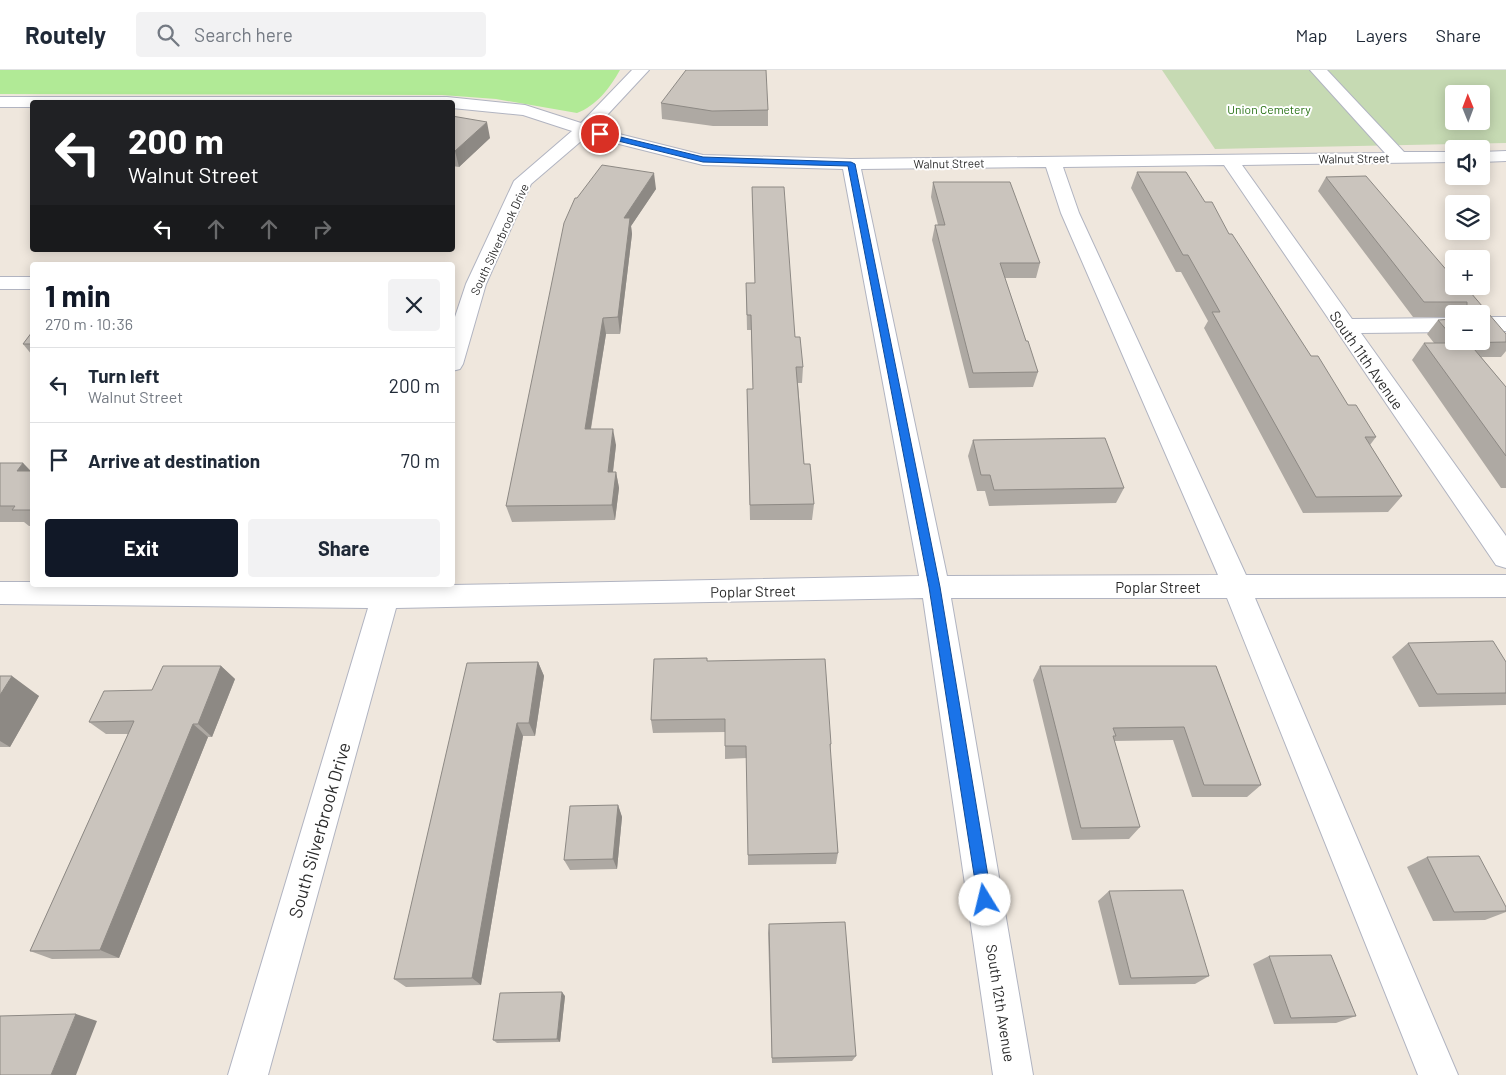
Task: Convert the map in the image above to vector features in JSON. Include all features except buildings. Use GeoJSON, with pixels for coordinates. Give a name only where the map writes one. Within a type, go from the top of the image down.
{"type":"FeatureCollection","features":[{"type":"Feature","properties":{"kind":"street","name":"South Silverbrook Drive"},"geometry":{"type":"LineString","coordinates":[[455,354],[476,284],[524,181],[584,130],[641,70]]}},
{"type":"Feature","properties":{"kind":"street"},"geometry":{"type":"LineString","coordinates":[[1318,70],[1399,157]]}},
{"type":"Feature","properties":{"kind":"street"},"geometry":{"type":"LineString","coordinates":[[0,102],[30,102]]}},
{"type":"Feature","properties":{"kind":"street","name":"Walnut Street"},"geometry":{"type":"LineString","coordinates":[[455,103],[525,110],[584,130],[703,160],[851,164],[1445,157]]}},
{"type":"Feature","properties":{"kind":"street"},"geometry":{"type":"LineString","coordinates":[[1490,157],[1506,156]]}},
{"type":"Feature","properties":{"kind":"street","name":"South 11th Avenue"},"geometry":{"type":"LineString","coordinates":[[1230,160],[1343,326],[1506,558]]}},
{"type":"Feature","properties":{"kind":"street"},"geometry":{"type":"LineString","coordinates":[[1053,162],[1070,213],[1237,587],[1438,1075]]}},
{"type":"Feature","properties":{"kind":"street","name":"South 12th Avenue"},"geometry":{"type":"LineString","coordinates":[[851,164],[935,587],[1013,1075]]}},
{"type":"Feature","properties":{"kind":"street"},"geometry":{"type":"LineString","coordinates":[[0,283],[30,283]]}},
{"type":"Feature","properties":{"kind":"street"},"geometry":{"type":"LineString","coordinates":[[455,284],[476,284]]}},
{"type":"Feature","properties":{"kind":"street"},"geometry":{"type":"LineString","coordinates":[[1490,324],[1506,324]]}},
{"type":"Feature","properties":{"kind":"street"},"geometry":{"type":"LineString","coordinates":[[1343,326],[1445,325]]}},
{"type":"Feature","properties":{"kind":"street","name":"Poplar Street"},"geometry":{"type":"LineString","coordinates":[[0,593],[935,587],[1506,586]]}},
{"type":"Feature","properties":{"kind":"street","name":"South Silverbrook Drive"},"geometry":{"type":"LineString","coordinates":[[248,1075],[387,591]]}},
{"type":"Feature","properties":{"kind":"green space"},"geometry":{"type":"Polygon","coordinates":[[[0,70],[620,70],[602,96],[590,106],[577,113],[496,99],[442,95],[0,94],[0,70]]]}},
{"type":"Feature","properties":{"kind":"green space","name":"Union Cemetery"},"geometry":{"type":"Polygon","coordinates":[[[1162,70],[1506,70],[1506,143],[1490,143],[1490,140],[1445,140],[1445,144],[1215,149],[1162,70]]]}},
{"type":"Feature","properties":{"kind":"route"},"geometry":{"type":"LineString","coordinates":[[600,134],[703,160],[851,164],[935,587],[985,900]]}}]}
